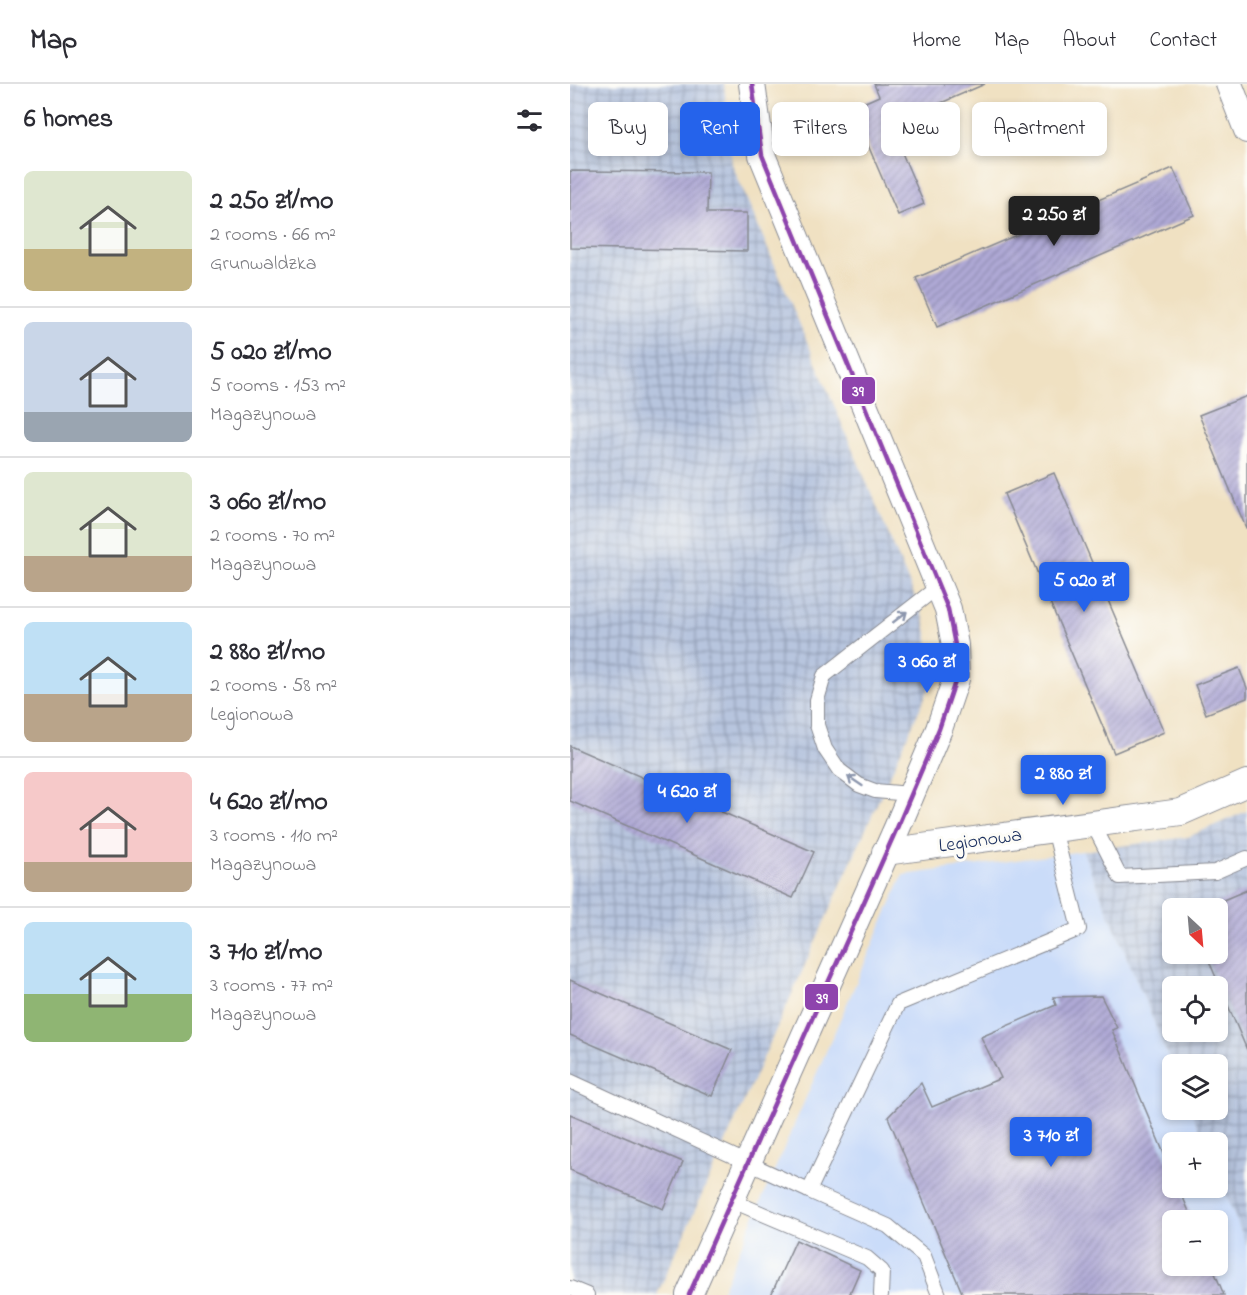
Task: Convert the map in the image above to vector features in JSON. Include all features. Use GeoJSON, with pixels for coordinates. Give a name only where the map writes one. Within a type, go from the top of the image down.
{"type":"FeatureCollection","features":[{"type":"Feature","properties":{"kind":"street"},"geometry":{"type":"LineString","coordinates":[[689,1295],[911,794],[939,729],[956,679],[953,636],[948,609],[762,155],[752,84]]}},
{"type":"Feature","properties":{"kind":"street"},"geometry":{"type":"LineString","coordinates":[[1229,84],[1247,130]]}},
{"type":"Feature","properties":{"kind":"street","name":"Legionowa"},"geometry":{"type":"LineString","coordinates":[[885,852],[1181,812],[1247,783]]}},
{"type":"Feature","properties":{"kind":"lane"},"geometry":{"type":"LineString","coordinates":[[911,794],[875,791],[859,785],[839,770],[825,749],[817,725],[817,700],[824,676],[939,586]]}},
{"type":"Feature","properties":{"kind":"lane"},"geometry":{"type":"LineString","coordinates":[[1093,824],[1120,876],[1215,872],[1247,858]]}},
{"type":"Feature","properties":{"kind":"lane"},"geometry":{"type":"LineString","coordinates":[[809,1191],[898,1004],[1079,929],[1054,829]]}},
{"type":"Feature","properties":{"kind":"lane"},"geometry":{"type":"LineString","coordinates":[[570,1081],[888,1226],[924,1256],[939,1295]]}},
{"type":"Feature","properties":{"kind":"lane"},"geometry":{"type":"LineString","coordinates":[[730,1200],[867,1258],[882,1271],[881,1295]]}},
{"type":"Feature","properties":{"kind":"lane"},"geometry":{"type":"LineString","coordinates":[[570,1288],[587,1295]]}},
{"type":"Feature","properties":{"kind":"shaded area"},"geometry":{"type":"Polygon","coordinates":[[[570,84],[724,84],[726,102],[680,102],[680,156],[731,156],[732,164],[924,618],[935,675],[657,1295],[570,1295],[570,84]]]}},
{"type":"Feature","properties":{"kind":"shaded area"},"geometry":{"type":"Polygon","coordinates":[[[1247,811],[1247,1245],[1228,1198],[1228,1132],[1200,1132],[1195,1120],[1228,1120],[1228,1054],[1168,1054],[1163,1042],[1228,1042],[1228,976],[1162,976],[1162,1041],[1083,851],[1188,837],[1247,811]]]}},
{"type":"Feature","properties":{"kind":"shaded area"},"geometry":{"type":"Polygon","coordinates":[[[1083,851],[1168,1054],[1162,1054],[1162,1120],[1195,1120],[1200,1132],[1162,1132],[1162,1198],[1228,1198],[1247,1245],[1247,1295],[720,1295],[903,875],[1083,851]]]}},
{"type":"Feature","properties":{"kind":"building"},"geometry":{"type":"Polygon","coordinates":[[[874,84],[985,84],[943,102],[881,102],[881,156],[903,156],[924,204],[898,215],[869,148],[869,102],[866,102],[879,96],[874,84]]]}},
{"type":"Feature","properties":{"kind":"building"},"geometry":{"type":"Polygon","coordinates":[[[1173,168],[1194,215],[937,327],[916,278],[1173,168]]]}},
{"type":"Feature","properties":{"kind":"building"},"geometry":{"type":"Polygon","coordinates":[[[570,171],[708,172],[707,213],[747,213],[747,251],[570,248],[570,171]]]}},
{"type":"Feature","properties":{"kind":"building"},"geometry":{"type":"Polygon","coordinates":[[[1247,396],[1247,528],[1246,528],[1199,415],[1247,396]]]}},
{"type":"Feature","properties":{"kind":"building"},"geometry":{"type":"Polygon","coordinates":[[[1054,473],[1164,732],[1114,753],[1004,494],[1054,473]]]}},
{"type":"Feature","properties":{"kind":"building"},"geometry":{"type":"Polygon","coordinates":[[[1239,668],[1247,688],[1247,698],[1206,714],[1195,685],[1239,668]]]}},
{"type":"Feature","properties":{"kind":"building"},"geometry":{"type":"Polygon","coordinates":[[[570,746],[814,852],[793,898],[570,801],[570,746]]]}},
{"type":"Feature","properties":{"kind":"building"},"geometry":{"type":"Polygon","coordinates":[[[1247,890],[1247,1050],[1228,1006],[1228,976],[1215,976],[1210,964],[1228,964],[1228,898],[1247,890]]]}},
{"type":"Feature","properties":{"kind":"building"},"geometry":{"type":"Polygon","coordinates":[[[570,980],[732,1050],[712,1096],[570,1035],[570,980]]]}},
{"type":"Feature","properties":{"kind":"building"},"geometry":{"type":"Polygon","coordinates":[[[1101,996],[1117,1028],[1112,1030],[1162,1149],[1162,1198],[1183,1198],[1188,1210],[1162,1210],[1162,1276],[1216,1276],[1224,1295],[963,1295],[888,1117],[921,1083],[932,1107],[1001,1078],[981,1037],[1056,1005],[1053,997],[1101,996]]]}},
{"type":"Feature","properties":{"kind":"building"},"geometry":{"type":"Polygon","coordinates":[[[570,1114],[683,1162],[663,1209],[570,1170],[570,1114]]]}},
{"type":"Feature","properties":{"kind":"building"},"geometry":{"type":"Polygon","coordinates":[[[796,1240],[860,1270],[849,1295],[771,1295],[796,1240]]]}},
{"type":"Feature","properties":{"kind":"transit line","name":"39"},"geometry":{"type":"LineString","coordinates":[[689,1295],[897,828],[939,729],[956,679],[955,645],[948,609],[762,155],[752,84]]}}]}
